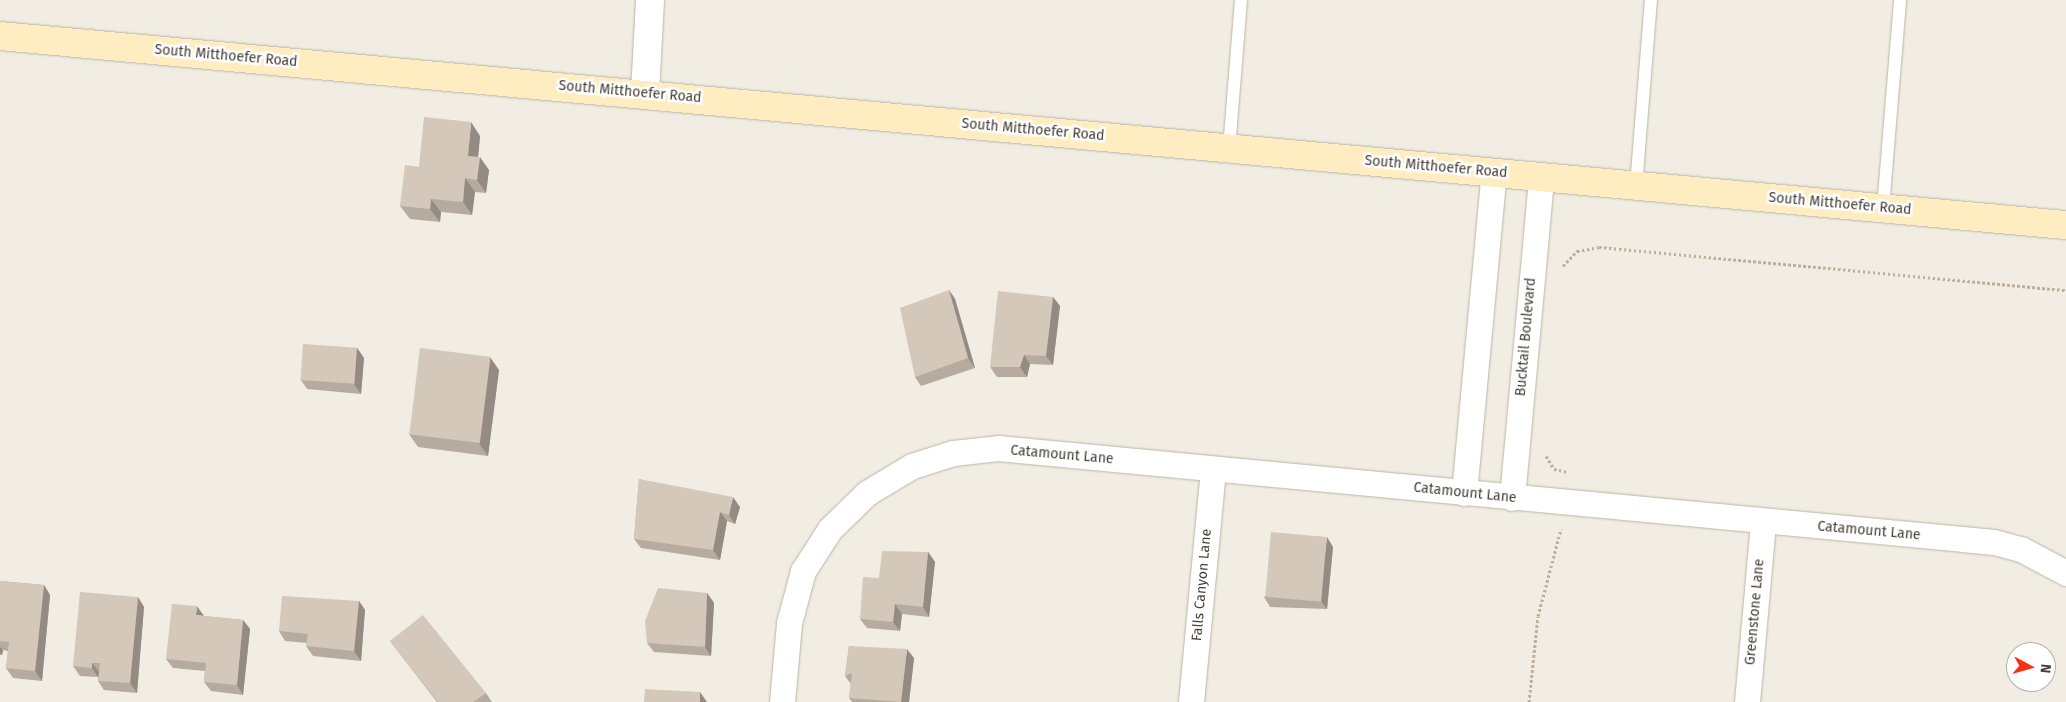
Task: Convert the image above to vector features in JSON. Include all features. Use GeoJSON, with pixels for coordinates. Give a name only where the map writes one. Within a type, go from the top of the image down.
{"type":"FeatureCollection","features":[{"type":"Feature","properties":{"kind":"main road","name":"South Mitthoefer Road"},"geometry":{"type":"LineString","coordinates":[[0,36],[645,93],[1229,149],[2066,225]]}},
{"type":"Feature","properties":{"kind":"street"},"geometry":{"type":"LineString","coordinates":[[645,93],[650,0]]}},
{"type":"Feature","properties":{"kind":"street"},"geometry":{"type":"LineString","coordinates":[[1464,493],[1494,172]]}},
{"type":"Feature","properties":{"kind":"street","name":"Bucktail Boulevard"},"geometry":{"type":"LineString","coordinates":[[1512,498],[1541,177]]}},
{"type":"Feature","properties":{"kind":"street","name":"Catamount Lane"},"geometry":{"type":"LineString","coordinates":[[782,702],[789,623],[803,571],[830,529],[867,493],[912,466],[953,453],[998,448],[1994,542],[2021,549],[2066,573]]}},
{"type":"Feature","properties":{"kind":"street","name":"Falls Canyon Lane"},"geometry":{"type":"LineString","coordinates":[[1191,702],[1213,469]]}},
{"type":"Feature","properties":{"kind":"street","name":"Greenstone Lane"},"geometry":{"type":"LineString","coordinates":[[1747,702],[1763,521]]}},
{"type":"Feature","properties":{"kind":"lane"},"geometry":{"type":"LineString","coordinates":[[1229,149],[1240,0]]}},
{"type":"Feature","properties":{"kind":"lane"},"geometry":{"type":"LineString","coordinates":[[1636,186],[1651,0]]}},
{"type":"Feature","properties":{"kind":"lane"},"geometry":{"type":"LineString","coordinates":[[1883,208],[1900,0]]}},
{"type":"Feature","properties":{"kind":"path"},"geometry":{"type":"LineString","coordinates":[[1560,275],[1563,265],[1577,251],[1599,246],[2066,290]]}},
{"type":"Feature","properties":{"kind":"path"},"geometry":{"type":"LineString","coordinates":[[1529,702],[1538,616],[1566,503],[1570,472],[1546,463],[1545,446]]}},
{"type":"Feature","properties":{"kind":"building"},"geometry":{"type":"Polygon","coordinates":[[[424,117],[471,122],[468,156],[480,157],[477,180],[465,178],[463,202],[431,199],[430,209],[400,206],[405,165],[419,167],[424,117]]]}},
{"type":"Feature","properties":{"kind":"building"},"geometry":{"type":"Polygon","coordinates":[[[949,290],[968,358],[915,377],[900,308],[949,290]]]}},
{"type":"Feature","properties":{"kind":"building"},"geometry":{"type":"Polygon","coordinates":[[[998,291],[1053,297],[1046,356],[1024,355],[1020,367],[990,367],[998,291]]]}},
{"type":"Feature","properties":{"kind":"building"},"geometry":{"type":"Polygon","coordinates":[[[303,344],[357,348],[354,384],[300,380],[303,344]]]}},
{"type":"Feature","properties":{"kind":"building"},"geometry":{"type":"Polygon","coordinates":[[[420,348],[490,357],[480,443],[409,434],[420,348]]]}},
{"type":"Feature","properties":{"kind":"building"},"geometry":{"type":"Polygon","coordinates":[[[639,479],[733,497],[729,515],[720,512],[713,550],[634,539],[639,479]]]}},
{"type":"Feature","properties":{"kind":"building"},"geometry":{"type":"Polygon","coordinates":[[[1271,532],[1327,537],[1321,602],[1265,597],[1271,532]]]}},
{"type":"Feature","properties":{"kind":"building"},"geometry":{"type":"Polygon","coordinates":[[[882,551],[928,552],[923,607],[895,604],[893,622],[860,619],[863,577],[879,578],[882,551]]]}},
{"type":"Feature","properties":{"kind":"building"},"geometry":{"type":"Polygon","coordinates":[[[0,581],[44,585],[35,671],[6,668],[9,642],[0,641],[0,581]]]}},
{"type":"Feature","properties":{"kind":"building"},"geometry":{"type":"Polygon","coordinates":[[[658,588],[707,593],[705,647],[647,643],[645,621],[658,588]]]}},
{"type":"Feature","properties":{"kind":"building"},"geometry":{"type":"Polygon","coordinates":[[[80,592],[138,597],[130,683],[98,681],[100,663],[92,663],[92,668],[73,666],[80,592]]]}},
{"type":"Feature","properties":{"kind":"building"},"geometry":{"type":"Polygon","coordinates":[[[282,596],[359,601],[354,651],[306,646],[308,634],[279,631],[282,596]]]}},
{"type":"Feature","properties":{"kind":"building"},"geometry":{"type":"Polygon","coordinates":[[[172,604],[197,606],[196,615],[243,620],[237,685],[204,682],[206,663],[166,659],[172,604]]]}},
{"type":"Feature","properties":{"kind":"building"},"geometry":{"type":"Polygon","coordinates":[[[423,615],[486,693],[473,702],[438,702],[390,641],[423,615]]]}},
{"type":"Feature","properties":{"kind":"building"},"geometry":{"type":"Polygon","coordinates":[[[849,646],[907,649],[901,702],[849,698],[852,673],[845,676],[849,646]]]}},
{"type":"Feature","properties":{"kind":"building"},"geometry":{"type":"Polygon","coordinates":[[[645,689],[700,692],[700,702],[644,702],[645,689]]]}}]}
